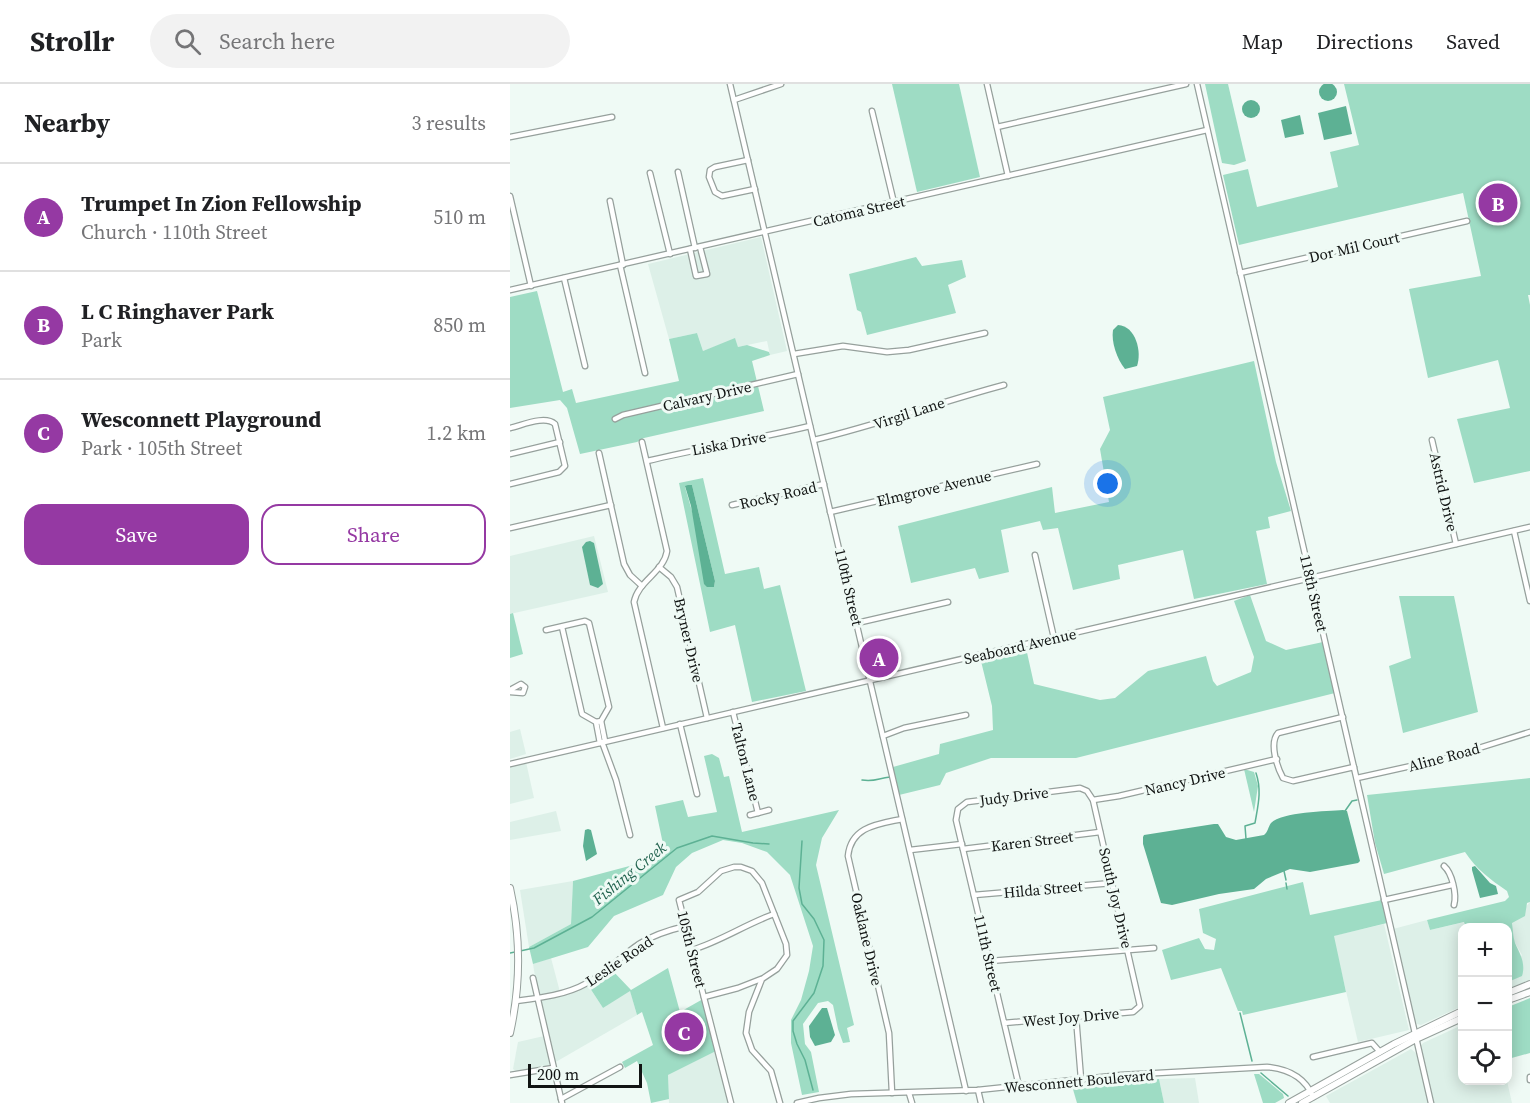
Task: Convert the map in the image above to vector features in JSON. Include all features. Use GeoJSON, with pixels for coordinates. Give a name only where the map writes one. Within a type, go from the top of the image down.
{"type":"FeatureCollection","features":[{"type":"Feature","properties":{"kind":"main road"},"geometry":{"type":"LineString","coordinates":[[510,888],[519,948],[516,1001],[510,1033]]}},
{"type":"Feature","properties":{"kind":"main road"},"geometry":{"type":"LineString","coordinates":[[1512,991],[1530,984]]}},
{"type":"Feature","properties":{"kind":"main road"},"geometry":{"type":"LineString","coordinates":[[1512,999],[1530,992]]}},
{"type":"Feature","properties":{"kind":"main road"},"geometry":{"type":"LineString","coordinates":[[1289,1103],[1312,1094],[1458,1013]]}},
{"type":"Feature","properties":{"kind":"main road"},"geometry":{"type":"LineString","coordinates":[[1363,1064],[1380,1052],[1458,1020]]}},
{"type":"Feature","properties":{"kind":"main road"},"geometry":{"type":"LineString","coordinates":[[1302,1103],[1312,1094]]}},
{"type":"Feature","properties":{"kind":"street","name":"110th Street"},"geometry":{"type":"LineString","coordinates":[[730,84],[966,1091]]}},
{"type":"Feature","properties":{"kind":"street"},"geometry":{"type":"LineString","coordinates":[[734,100],[782,84]]}},
{"type":"Feature","properties":{"kind":"street"},"geometry":{"type":"LineString","coordinates":[[987,84],[1008,176]]}},
{"type":"Feature","properties":{"kind":"street"},"geometry":{"type":"LineString","coordinates":[[997,127],[1186,84]]}},
{"type":"Feature","properties":{"kind":"street","name":"118th Street"},"geometry":{"type":"LineString","coordinates":[[1197,84],[1431,1103]]}},
{"type":"Feature","properties":{"kind":"street"},"geometry":{"type":"LineString","coordinates":[[872,111],[894,203]]}},
{"type":"Feature","properties":{"kind":"street"},"geometry":{"type":"LineString","coordinates":[[510,137],[612,117]]}},
{"type":"Feature","properties":{"kind":"street","name":"Catoma Street"},"geometry":{"type":"LineString","coordinates":[[510,290],[1207,130]]}},
{"type":"Feature","properties":{"kind":"street"},"geometry":{"type":"LineString","coordinates":[[748,159],[710,170],[709,177],[716,192],[722,196],[755,189]]}},
{"type":"Feature","properties":{"kind":"street"},"geometry":{"type":"LineString","coordinates":[[678,172],[695,248],[696,276],[707,274],[695,248]]}},
{"type":"Feature","properties":{"kind":"street"},"geometry":{"type":"LineString","coordinates":[[650,173],[670,254]]}},
{"type":"Feature","properties":{"kind":"street"},"geometry":{"type":"LineString","coordinates":[[510,196],[531,286]]}},
{"type":"Feature","properties":{"kind":"street"},"geometry":{"type":"LineString","coordinates":[[610,201],[645,373]]}},
{"type":"Feature","properties":{"kind":"street","name":"Dor Mil Court"},"geometry":{"type":"LineString","coordinates":[[1240,273],[1467,221]]}},
{"type":"Feature","properties":{"kind":"street"},"geometry":{"type":"LineString","coordinates":[[564,278],[585,366]]}},
{"type":"Feature","properties":{"kind":"street"},"geometry":{"type":"LineString","coordinates":[[794,354],[843,346],[887,352],[909,350],[986,333]]}},
{"type":"Feature","properties":{"kind":"street","name":"Calvary Drive"},"geometry":{"type":"LineString","coordinates":[[615,419],[623,415],[798,374]]}},
{"type":"Feature","properties":{"kind":"street","name":"Virgil Lane"},"geometry":{"type":"LineString","coordinates":[[814,440],[867,427],[1004,385]]}},
{"type":"Feature","properties":{"kind":"street"},"geometry":{"type":"LineString","coordinates":[[510,428],[549,420],[555,424],[565,463],[562,471],[510,484]]}},
{"type":"Feature","properties":{"kind":"street","name":"Liska Drive"},"geometry":{"type":"LineString","coordinates":[[647,461],[810,426]]}},
{"type":"Feature","properties":{"kind":"street","name":"Astrid Drive"},"geometry":{"type":"LineString","coordinates":[[1432,440],[1456,544]]}},
{"type":"Feature","properties":{"kind":"street"},"geometry":{"type":"LineString","coordinates":[[510,454],[560,442]]}},
{"type":"Feature","properties":{"kind":"street"},"geometry":{"type":"LineString","coordinates":[[642,442],[666,544],[666,557],[635,597],[635,607],[663,728]]}},
{"type":"Feature","properties":{"kind":"street"},"geometry":{"type":"LineString","coordinates":[[599,453],[624,564],[630,575],[642,586]]}},
{"type":"Feature","properties":{"kind":"street","name":"Elmgrove Avenue"},"geometry":{"type":"LineString","coordinates":[[831,512],[1037,464]]}},
{"type":"Feature","properties":{"kind":"street","name":"Rocky Road"},"geometry":{"type":"LineString","coordinates":[[732,505],[824,484]]}},
{"type":"Feature","properties":{"kind":"street"},"geometry":{"type":"LineString","coordinates":[[510,528],[611,505]]}},
{"type":"Feature","properties":{"kind":"street","name":"Seaboard Avenue"},"geometry":{"type":"LineString","coordinates":[[510,764],[1530,527]]}},
{"type":"Feature","properties":{"kind":"street"},"geometry":{"type":"LineString","coordinates":[[1514,531],[1530,601]]}},
{"type":"Feature","properties":{"kind":"street"},"geometry":{"type":"LineString","coordinates":[[1035,555],[1054,638]]}},
{"type":"Feature","properties":{"kind":"street","name":"Bryner Drive"},"geometry":{"type":"LineString","coordinates":[[660,567],[671,577],[676,587],[707,718]]}},
{"type":"Feature","properties":{"kind":"street"},"geometry":{"type":"LineString","coordinates":[[857,623],[948,602]]}},
{"type":"Feature","properties":{"kind":"street"},"geometry":{"type":"LineString","coordinates":[[546,630],[585,621],[589,623],[609,707],[598,722],[630,835]]}},
{"type":"Feature","properties":{"kind":"street"},"geometry":{"type":"LineString","coordinates":[[562,627],[582,714],[598,722]]}},
{"type":"Feature","properties":{"kind":"street","name":"Talton Lane"},"geometry":{"type":"LineString","coordinates":[[733,712],[758,813]]}},
{"type":"Feature","properties":{"kind":"street"},"geometry":{"type":"LineString","coordinates":[[883,736],[904,728],[966,715]]}},
{"type":"Feature","properties":{"kind":"street"},"geometry":{"type":"LineString","coordinates":[[1343,717],[1281,731],[1275,736],[1273,744],[1283,778],[1293,781],[1354,767]]}},
{"type":"Feature","properties":{"kind":"street"},"geometry":{"type":"LineString","coordinates":[[680,724],[697,794]]}},
{"type":"Feature","properties":{"kind":"street","name":"Aline Road"},"geometry":{"type":"LineString","coordinates":[[1357,778],[1447,758],[1530,732]]}},
{"type":"Feature","properties":{"kind":"street","name":"Nancy Drive"},"geometry":{"type":"LineString","coordinates":[[1093,800],[1277,759]]}},
{"type":"Feature","properties":{"kind":"street","name":"Judy Drive"},"geometry":{"type":"LineString","coordinates":[[956,820],[958,809],[967,802],[1076,788],[1084,789]]}},
{"type":"Feature","properties":{"kind":"street","name":"South Joy Drive"},"geometry":{"type":"LineString","coordinates":[[1084,789],[1093,800],[1141,1002],[1138,1010]]}},
{"type":"Feature","properties":{"kind":"street"},"geometry":{"type":"LineString","coordinates":[[750,815],[769,810]]}},
{"type":"Feature","properties":{"kind":"street","name":"Oaklane Drive"},"geometry":{"type":"LineString","coordinates":[[892,1093],[889,1033],[849,856],[850,845],[860,832],[870,826],[903,819]]}},
{"type":"Feature","properties":{"kind":"street","name":"111th Street"},"geometry":{"type":"LineString","coordinates":[[956,820],[1019,1086]]}},
{"type":"Feature","properties":{"kind":"street","name":"Karen Street"},"geometry":{"type":"LineString","coordinates":[[910,850],[962,847],[1100,832]]}},
{"type":"Feature","properties":{"kind":"street"},"geometry":{"type":"LineString","coordinates":[[1444,866],[1449,870],[1456,898],[1454,905]]}},
{"type":"Feature","properties":{"kind":"street","name":"105th Street"},"geometry":{"type":"LineString","coordinates":[[731,1103],[680,900],[698,892],[721,871],[741,867],[752,871],[757,876],[774,914]]}},
{"type":"Feature","properties":{"kind":"street","name":"Hilda Street"},"geometry":{"type":"LineString","coordinates":[[974,896],[1112,883]]}},
{"type":"Feature","properties":{"kind":"street"},"geometry":{"type":"LineString","coordinates":[[1384,900],[1452,885]]}},
{"type":"Feature","properties":{"kind":"street"},"geometry":{"type":"LineString","coordinates":[[692,950],[713,943],[737,929],[774,914],[786,944],[787,955],[777,969],[762,979],[747,986],[704,997]]}},
{"type":"Feature","properties":{"kind":"street","name":"Leslie Road"},"geometry":{"type":"LineString","coordinates":[[516,1001],[537,998],[584,985],[648,939],[686,926]]}},
{"type":"Feature","properties":{"kind":"street"},"geometry":{"type":"LineString","coordinates":[[990,961],[1154,948]]}},
{"type":"Feature","properties":{"kind":"street"},"geometry":{"type":"LineString","coordinates":[[533,978],[561,1101],[620,1067]]}},
{"type":"Feature","properties":{"kind":"street"},"geometry":{"type":"LineString","coordinates":[[762,979],[755,993],[748,1019],[747,1039],[752,1050],[771,1071],[780,1103]]}},
{"type":"Feature","properties":{"kind":"street"},"geometry":{"type":"LineString","coordinates":[[747,986],[755,993]]}},
{"type":"Feature","properties":{"kind":"street","name":"West Joy Drive"},"geometry":{"type":"LineString","coordinates":[[1004,1023],[1138,1010]]}},
{"type":"Feature","properties":{"kind":"street"},"geometry":{"type":"LineString","coordinates":[[1076,1017],[1081,1079]]}},
{"type":"Feature","properties":{"kind":"street"},"geometry":{"type":"LineString","coordinates":[[1313,1057],[1372,1043],[1380,1052]]}},
{"type":"Feature","properties":{"kind":"street","name":"Wesconnett Boulevard"},"geometry":{"type":"LineString","coordinates":[[797,1103],[833,1096],[966,1091],[1081,1079],[1268,1067],[1293,1074],[1307,1085],[1312,1094]]}},
{"type":"Feature","properties":{"kind":"street"},"geometry":{"type":"LineString","coordinates":[[510,1075],[553,1068]]}},
{"type":"Feature","properties":{"kind":"street"},"geometry":{"type":"LineString","coordinates":[[978,1090],[981,1103]]}},
{"type":"Feature","properties":{"kind":"street"},"geometry":{"type":"LineString","coordinates":[[909,1093],[912,1103]]}},
{"type":"Feature","properties":{"kind":"shaded area"},"geometry":{"type":"Polygon","coordinates":[[[1328,83],[1334,86],[1337,92],[1334,98],[1328,101],[1322,98],[1319,92],[1322,86],[1328,83]]]}},
{"type":"Feature","properties":{"kind":"shaded area"},"geometry":{"type":"Polygon","coordinates":[[[892,84],[959,84],[980,177],[917,192],[892,84]]]}},
{"type":"Feature","properties":{"kind":"shaded area"},"geometry":{"type":"Polygon","coordinates":[[[1205,84],[1228,84],[1246,161],[1234,165],[1222,163],[1205,84]]]}},
{"type":"Feature","properties":{"kind":"shaded area"},"geometry":{"type":"Polygon","coordinates":[[[1344,84],[1530,84],[1530,295],[1528,295],[1530,305],[1530,471],[1474,483],[1457,419],[1510,408],[1498,360],[1428,378],[1409,289],[1481,276],[1463,193],[1239,245],[1223,175],[1248,169],[1257,207],[1338,187],[1330,152],[1359,145],[1344,84]]]}},
{"type":"Feature","properties":{"kind":"shaded area"},"geometry":{"type":"Polygon","coordinates":[[[1251,100],[1257,103],[1260,109],[1257,115],[1251,118],[1245,115],[1242,109],[1245,103],[1251,100]]]}},
{"type":"Feature","properties":{"kind":"shaded area"},"geometry":{"type":"Polygon","coordinates":[[[1346,106],[1352,134],[1324,140],[1318,113],[1346,106]]]}},
{"type":"Feature","properties":{"kind":"shaded area"},"geometry":{"type":"Polygon","coordinates":[[[1300,115],[1304,134],[1285,138],[1281,120],[1300,115]]]}},
{"type":"Feature","properties":{"kind":"shaded area"},"geometry":{"type":"Polygon","coordinates":[[[761,237],[787,351],[770,355],[767,341],[738,347],[735,339],[703,351],[697,333],[669,339],[648,264],[761,237]]]}},
{"type":"Feature","properties":{"kind":"shaded area"},"geometry":{"type":"Polygon","coordinates":[[[916,257],[922,266],[962,260],[966,277],[948,285],[956,313],[867,335],[861,312],[857,310],[849,274],[916,257]]]}},
{"type":"Feature","properties":{"kind":"shaded area"},"geometry":{"type":"Polygon","coordinates":[[[537,291],[563,392],[572,389],[576,403],[679,381],[669,339],[697,333],[703,351],[735,338],[738,347],[747,345],[769,352],[770,355],[752,361],[764,411],[580,454],[567,408],[560,400],[510,408],[510,297],[537,291]]]}},
{"type":"Feature","properties":{"kind":"shaded area"},"geometry":{"type":"Polygon","coordinates":[[[1118,325],[1129,330],[1136,341],[1139,354],[1137,366],[1125,369],[1117,355],[1113,330],[1118,325]]]}},
{"type":"Feature","properties":{"kind":"shaded area"},"geometry":{"type":"Polygon","coordinates":[[[1254,361],[1276,462],[1291,511],[1268,517],[1270,528],[1256,531],[1267,584],[1194,599],[1183,550],[1118,565],[1120,579],[1073,590],[1058,528],[1043,530],[1040,521],[1001,530],[1009,572],[979,579],[975,568],[911,583],[898,526],[1052,487],[1055,513],[1109,502],[1100,449],[1110,430],[1103,397],[1254,361]]]}},
{"type":"Feature","properties":{"kind":"shaded area"},"geometry":{"type":"Polygon","coordinates":[[[703,478],[725,574],[759,567],[764,589],[780,585],[806,691],[752,702],[735,625],[710,632],[679,483],[703,478]],[[692,485],[685,487],[714,587],[715,581],[692,485]]]}},
{"type":"Feature","properties":{"kind":"shaded area"},"geometry":{"type":"Polygon","coordinates":[[[692,485],[715,581],[714,587],[707,587],[704,584],[691,506],[685,486],[692,485]]]}},
{"type":"Feature","properties":{"kind":"shaded area"},"geometry":{"type":"Polygon","coordinates":[[[594,536],[608,592],[510,614],[510,556],[594,536]]]}},
{"type":"Feature","properties":{"kind":"shaded area"},"geometry":{"type":"Polygon","coordinates":[[[590,541],[594,543],[603,584],[598,588],[590,585],[582,547],[590,541]]]}},
{"type":"Feature","properties":{"kind":"shaded area"},"geometry":{"type":"Polygon","coordinates":[[[1250,595],[1266,641],[1286,650],[1323,642],[1335,693],[1076,758],[991,758],[946,773],[940,785],[899,795],[893,767],[939,754],[940,744],[993,730],[992,706],[980,657],[1026,648],[1034,684],[1100,700],[1115,698],[1148,671],[1206,656],[1213,681],[1217,686],[1251,672],[1254,657],[1234,601],[1250,595]]]}},
{"type":"Feature","properties":{"kind":"shaded area"},"geometry":{"type":"Polygon","coordinates":[[[1399,596],[1454,596],[1478,712],[1403,733],[1389,666],[1411,658],[1399,596]]]}},
{"type":"Feature","properties":{"kind":"shaded area"},"geometry":{"type":"Polygon","coordinates":[[[513,613],[523,654],[510,658],[510,614],[513,613]]]}},
{"type":"Feature","properties":{"kind":"shaded area"},"geometry":{"type":"Polygon","coordinates":[[[520,729],[526,754],[510,759],[510,732],[520,729]]]}},
{"type":"Feature","properties":{"kind":"shaded area"},"geometry":{"type":"Polygon","coordinates":[[[712,754],[719,758],[724,777],[729,776],[742,832],[839,810],[822,838],[816,865],[854,1025],[847,1028],[850,1042],[843,1043],[833,1005],[828,1001],[818,1003],[803,1024],[805,1044],[811,1052],[819,1092],[802,1095],[791,1043],[791,1020],[801,1000],[813,946],[790,875],[767,852],[742,843],[723,840],[692,853],[676,867],[663,895],[614,916],[588,947],[533,964],[529,947],[571,924],[573,881],[637,864],[663,844],[655,806],[683,800],[688,817],[717,812],[704,756],[712,754]]]}},
{"type":"Feature","properties":{"kind":"shaded area"},"geometry":{"type":"Polygon","coordinates":[[[526,762],[534,798],[510,804],[510,767],[526,762]]]}},
{"type":"Feature","properties":{"kind":"shaded area"},"geometry":{"type":"Polygon","coordinates":[[[1244,769],[1254,772],[1258,786],[1254,812],[1244,769]]]}},
{"type":"Feature","properties":{"kind":"shaded area"},"geometry":{"type":"Polygon","coordinates":[[[1530,778],[1530,902],[1527,903],[1525,916],[1512,923],[1464,922],[1430,930],[1427,920],[1505,901],[1509,897],[1507,891],[1479,869],[1465,852],[1384,874],[1375,843],[1367,795],[1530,778]]]}},
{"type":"Feature","properties":{"kind":"shaded area"},"geometry":{"type":"Polygon","coordinates":[[[556,811],[561,831],[510,840],[510,822],[556,811]]]}},
{"type":"Feature","properties":{"kind":"shaded area"},"geometry":{"type":"Polygon","coordinates":[[[1347,811],[1360,861],[1358,863],[1310,872],[1290,869],[1266,879],[1254,889],[1172,905],[1161,903],[1143,844],[1144,835],[1218,824],[1226,837],[1236,840],[1264,835],[1271,823],[1285,816],[1347,811]]]}},
{"type":"Feature","properties":{"kind":"shaded area"},"geometry":{"type":"Polygon","coordinates":[[[585,830],[591,830],[597,854],[586,861],[583,846],[585,830]]]}},
{"type":"Feature","properties":{"kind":"shaded area"},"geometry":{"type":"Polygon","coordinates":[[[1475,866],[1490,883],[1496,886],[1498,894],[1480,898],[1472,870],[1475,866]]]}},
{"type":"Feature","properties":{"kind":"shaded area"},"geometry":{"type":"Polygon","coordinates":[[[573,881],[571,924],[529,947],[520,890],[573,881]]]}},
{"type":"Feature","properties":{"kind":"shaded area"},"geometry":{"type":"Polygon","coordinates":[[[1303,882],[1310,915],[1382,900],[1387,923],[1334,936],[1346,992],[1243,1015],[1242,1011],[1238,1011],[1221,968],[1171,980],[1162,950],[1199,938],[1205,949],[1214,950],[1216,939],[1203,933],[1199,909],[1303,882]]]}},
{"type":"Feature","properties":{"kind":"shaded area"},"geometry":{"type":"Polygon","coordinates":[[[1530,902],[1530,980],[1512,987],[1512,973],[1522,955],[1514,941],[1512,922],[1530,902]]]}},
{"type":"Feature","properties":{"kind":"shaded area"},"geometry":{"type":"Polygon","coordinates":[[[1427,920],[1430,930],[1458,924],[1458,1008],[1421,1025],[1417,1024],[1393,929],[1427,920]]]}},
{"type":"Feature","properties":{"kind":"shaded area"},"geometry":{"type":"Polygon","coordinates":[[[1512,923],[1514,941],[1523,963],[1522,976],[1512,980],[1512,923]]]}},
{"type":"Feature","properties":{"kind":"shaded area"},"geometry":{"type":"Polygon","coordinates":[[[1384,924],[1409,1030],[1358,1042],[1333,936],[1384,924]]]}},
{"type":"Feature","properties":{"kind":"shaded area"},"geometry":{"type":"Polygon","coordinates":[[[551,958],[560,992],[541,996],[538,995],[533,964],[551,958]]]}},
{"type":"Feature","properties":{"kind":"shaded area"},"geometry":{"type":"Polygon","coordinates":[[[668,968],[680,1012],[703,999],[716,1051],[668,1075],[669,1099],[651,1103],[647,1083],[637,1061],[625,1068],[622,1062],[653,1045],[642,1012],[637,1015],[630,991],[603,1008],[588,985],[611,969],[631,990],[668,968]]]}},
{"type":"Feature","properties":{"kind":"shaded area"},"geometry":{"type":"Polygon","coordinates":[[[588,985],[603,1008],[630,990],[637,1015],[554,1063],[540,1001],[588,985]]]}},
{"type":"Feature","properties":{"kind":"shaded area"},"geometry":{"type":"Polygon","coordinates":[[[1530,998],[1530,1053],[1512,1058],[1512,1031],[1512,1005],[1530,998]]]}},
{"type":"Feature","properties":{"kind":"shaded area"},"geometry":{"type":"Polygon","coordinates":[[[822,1008],[827,1008],[835,1035],[831,1042],[815,1046],[810,1037],[809,1026],[822,1008]]]}},
{"type":"Feature","properties":{"kind":"shaded area"},"geometry":{"type":"Polygon","coordinates":[[[1458,1027],[1458,1085],[1508,1085],[1512,1103],[1434,1103],[1421,1046],[1458,1027]]]}},
{"type":"Feature","properties":{"kind":"shaded area"},"geometry":{"type":"Polygon","coordinates":[[[544,1036],[550,1063],[547,1068],[518,1072],[513,1069],[518,1042],[544,1036]]]}},
{"type":"Feature","properties":{"kind":"shaded area"},"geometry":{"type":"Polygon","coordinates":[[[1411,1049],[1418,1055],[1429,1103],[1330,1103],[1326,1096],[1411,1049]]]}},
{"type":"Feature","properties":{"kind":"shaded area"},"geometry":{"type":"Polygon","coordinates":[[[716,1051],[728,1103],[669,1103],[668,1075],[716,1051]]]}},
{"type":"Feature","properties":{"kind":"shaded area"},"geometry":{"type":"Polygon","coordinates":[[[1254,1074],[1259,1074],[1283,1094],[1284,1098],[1275,1103],[1263,1103],[1254,1074]]]}},
{"type":"Feature","properties":{"kind":"shaded area"},"geometry":{"type":"Polygon","coordinates":[[[1195,1078],[1199,1103],[1164,1103],[1159,1079],[1195,1078]]]}},
{"type":"Feature","properties":{"kind":"shaded area"},"geometry":{"type":"Polygon","coordinates":[[[1159,1079],[1164,1103],[1077,1103],[1072,1086],[1159,1079]]]}},
{"type":"Feature","properties":{"kind":"waterway"},"geometry":{"type":"LineString","coordinates":[[1246,839],[1245,826],[1255,823],[1258,804],[1259,786],[1256,773]]}},
{"type":"Feature","properties":{"kind":"waterway"},"geometry":{"type":"LineString","coordinates":[[862,780],[890,777]]}},
{"type":"Feature","properties":{"kind":"waterway"},"geometry":{"type":"LineString","coordinates":[[1345,811],[1352,801],[1357,800]]}},
{"type":"Feature","properties":{"kind":"waterway","name":"Fishing Creek"},"geometry":{"type":"LineString","coordinates":[[520,951],[534,948],[592,917],[677,848],[712,836],[769,844]]}},
{"type":"Feature","properties":{"kind":"waterway"},"geometry":{"type":"LineString","coordinates":[[802,841],[799,888],[802,904],[814,919],[824,940],[823,966],[814,993],[793,1021],[793,1031],[805,1060],[813,1090]]}},
{"type":"Feature","properties":{"kind":"waterway"},"geometry":{"type":"LineString","coordinates":[[1284,871],[1286,880]]}},
{"type":"Feature","properties":{"kind":"waterway"},"geometry":{"type":"LineString","coordinates":[[1286,883],[1287,889]]}},
{"type":"Feature","properties":{"kind":"waterway","name":"Fishing Creek"},"geometry":{"type":"LineString","coordinates":[[510,953],[515,952]]}},
{"type":"Feature","properties":{"kind":"waterway"},"geometry":{"type":"LineString","coordinates":[[1240,1013],[1252,1061]]}},
{"type":"Feature","properties":{"kind":"waterway"},"geometry":{"type":"LineString","coordinates":[[1261,1073],[1288,1096]]}},
{"type":"Feature","properties":{"kind":"place","name":"L C Ringhaver Park"},"geometry":{"type":"Point","coordinates":[1498,203]}},
{"type":"Feature","properties":{"kind":"place","name":"Trumpet In Zion Fellowship"},"geometry":{"type":"Point","coordinates":[879,658]}},
{"type":"Feature","properties":{"kind":"place","name":"Wesconnett Playground"},"geometry":{"type":"Point","coordinates":[684,1032]}}]}
